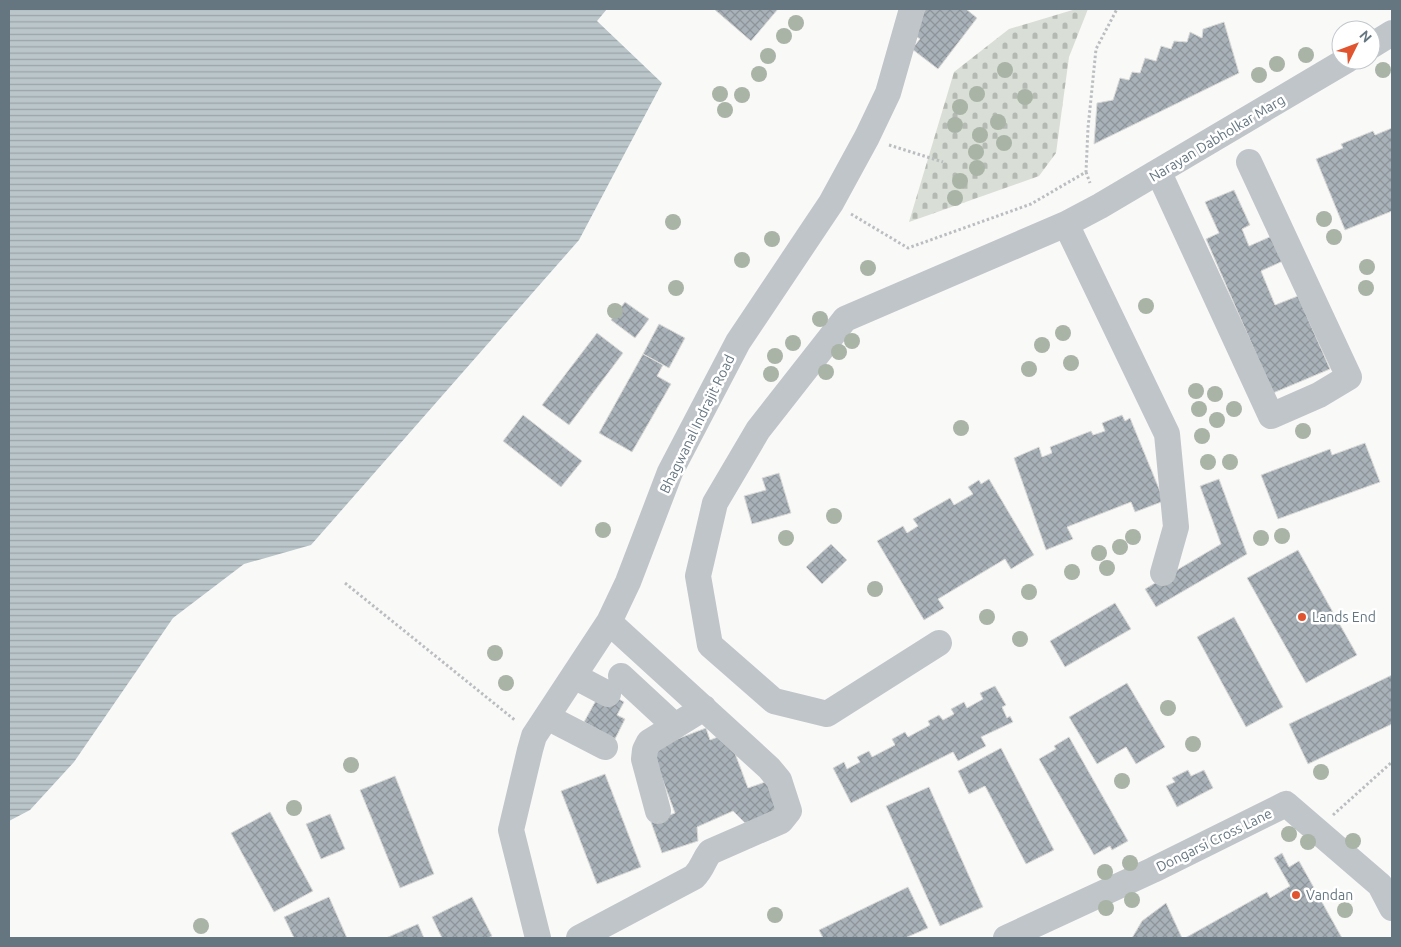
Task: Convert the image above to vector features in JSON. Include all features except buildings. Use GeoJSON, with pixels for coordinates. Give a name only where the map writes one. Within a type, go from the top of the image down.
{"type":"FeatureCollection","features":[{"type":"Feature","properties":{"kind":"street","name":"Bhagwanal Indrajit Road"},"geometry":{"type":"LineString","coordinates":[[538,938],[511,830],[530,750],[541,727],[609,622],[628,582],[670,472],[738,342],[831,203],[866,138],[888,93],[912,9]]}},
{"type":"Feature","properties":{"kind":"street"},"geometry":{"type":"LineString","coordinates":[[1381,40],[1392,33]]}},
{"type":"Feature","properties":{"kind":"street","name":"Narayan Dabholkar Marg"},"geometry":{"type":"LineString","coordinates":[[939,643],[828,714],[774,701],[710,645],[698,576],[715,503],[758,430],[845,319],[1076,219],[1158,173],[1331,70]]}},
{"type":"Feature","properties":{"kind":"street"},"geometry":{"type":"LineString","coordinates":[[1158,173],[1271,416],[1319,395],[1349,377],[1249,162]]}},
{"type":"Feature","properties":{"kind":"street"},"geometry":{"type":"LineString","coordinates":[[1076,219],[1167,434],[1176,528],[1163,573]]}},
{"type":"Feature","properties":{"kind":"street"},"geometry":{"type":"LineString","coordinates":[[579,938],[694,877],[703,867],[706,856],[710,852],[781,820],[788,811],[778,780],[774,774],[609,622]]}},
{"type":"Feature","properties":{"kind":"street"},"geometry":{"type":"LineString","coordinates":[[574,676],[615,685],[676,726]]}},
{"type":"Feature","properties":{"kind":"street"},"geometry":{"type":"LineString","coordinates":[[658,811],[644,759],[645,750],[649,742],[704,708]]}},
{"type":"Feature","properties":{"kind":"street"},"geometry":{"type":"LineString","coordinates":[[541,727],[605,747]]}},
{"type":"Feature","properties":{"kind":"street","name":"Dongarsi Cross Lane"},"geometry":{"type":"LineString","coordinates":[[1006,938],[1153,870],[1286,804],[1380,885],[1392,908]]}},
{"type":"Feature","properties":{"kind":"path"},"geometry":{"type":"LineString","coordinates":[[831,203],[908,248],[1031,204],[1086,172],[1088,128],[1096,49],[1117,9]]}},
{"type":"Feature","properties":{"kind":"path"},"geometry":{"type":"LineString","coordinates":[[866,138],[943,162]]}},
{"type":"Feature","properties":{"kind":"path"},"geometry":{"type":"LineString","coordinates":[[345,583],[541,727]]}},
{"type":"Feature","properties":{"kind":"path"},"geometry":{"type":"LineString","coordinates":[[1316,830],[1392,762]]}},
{"type":"Feature","properties":{"kind":"green space"},"geometry":{"type":"Polygon","coordinates":[[[1076,9],[1088,9],[1069,57],[1056,153],[1039,176],[909,222],[954,72],[1009,29],[1076,9]]]}},
{"type":"Feature","properties":{"kind":"shaded area"},"geometry":{"type":"Polygon","coordinates":[[[9,9],[607,9],[597,21],[662,83],[579,240],[311,545],[244,564],[173,618],[74,762],[30,810],[9,821],[9,9]]]}},
{"type":"Feature","properties":{"kind":"place","name":"Lands End"},"geometry":{"type":"Point","coordinates":[1302,617]}},
{"type":"Feature","properties":{"kind":"place","name":"Vandan"},"geometry":{"type":"Point","coordinates":[1296,895]}}]}
